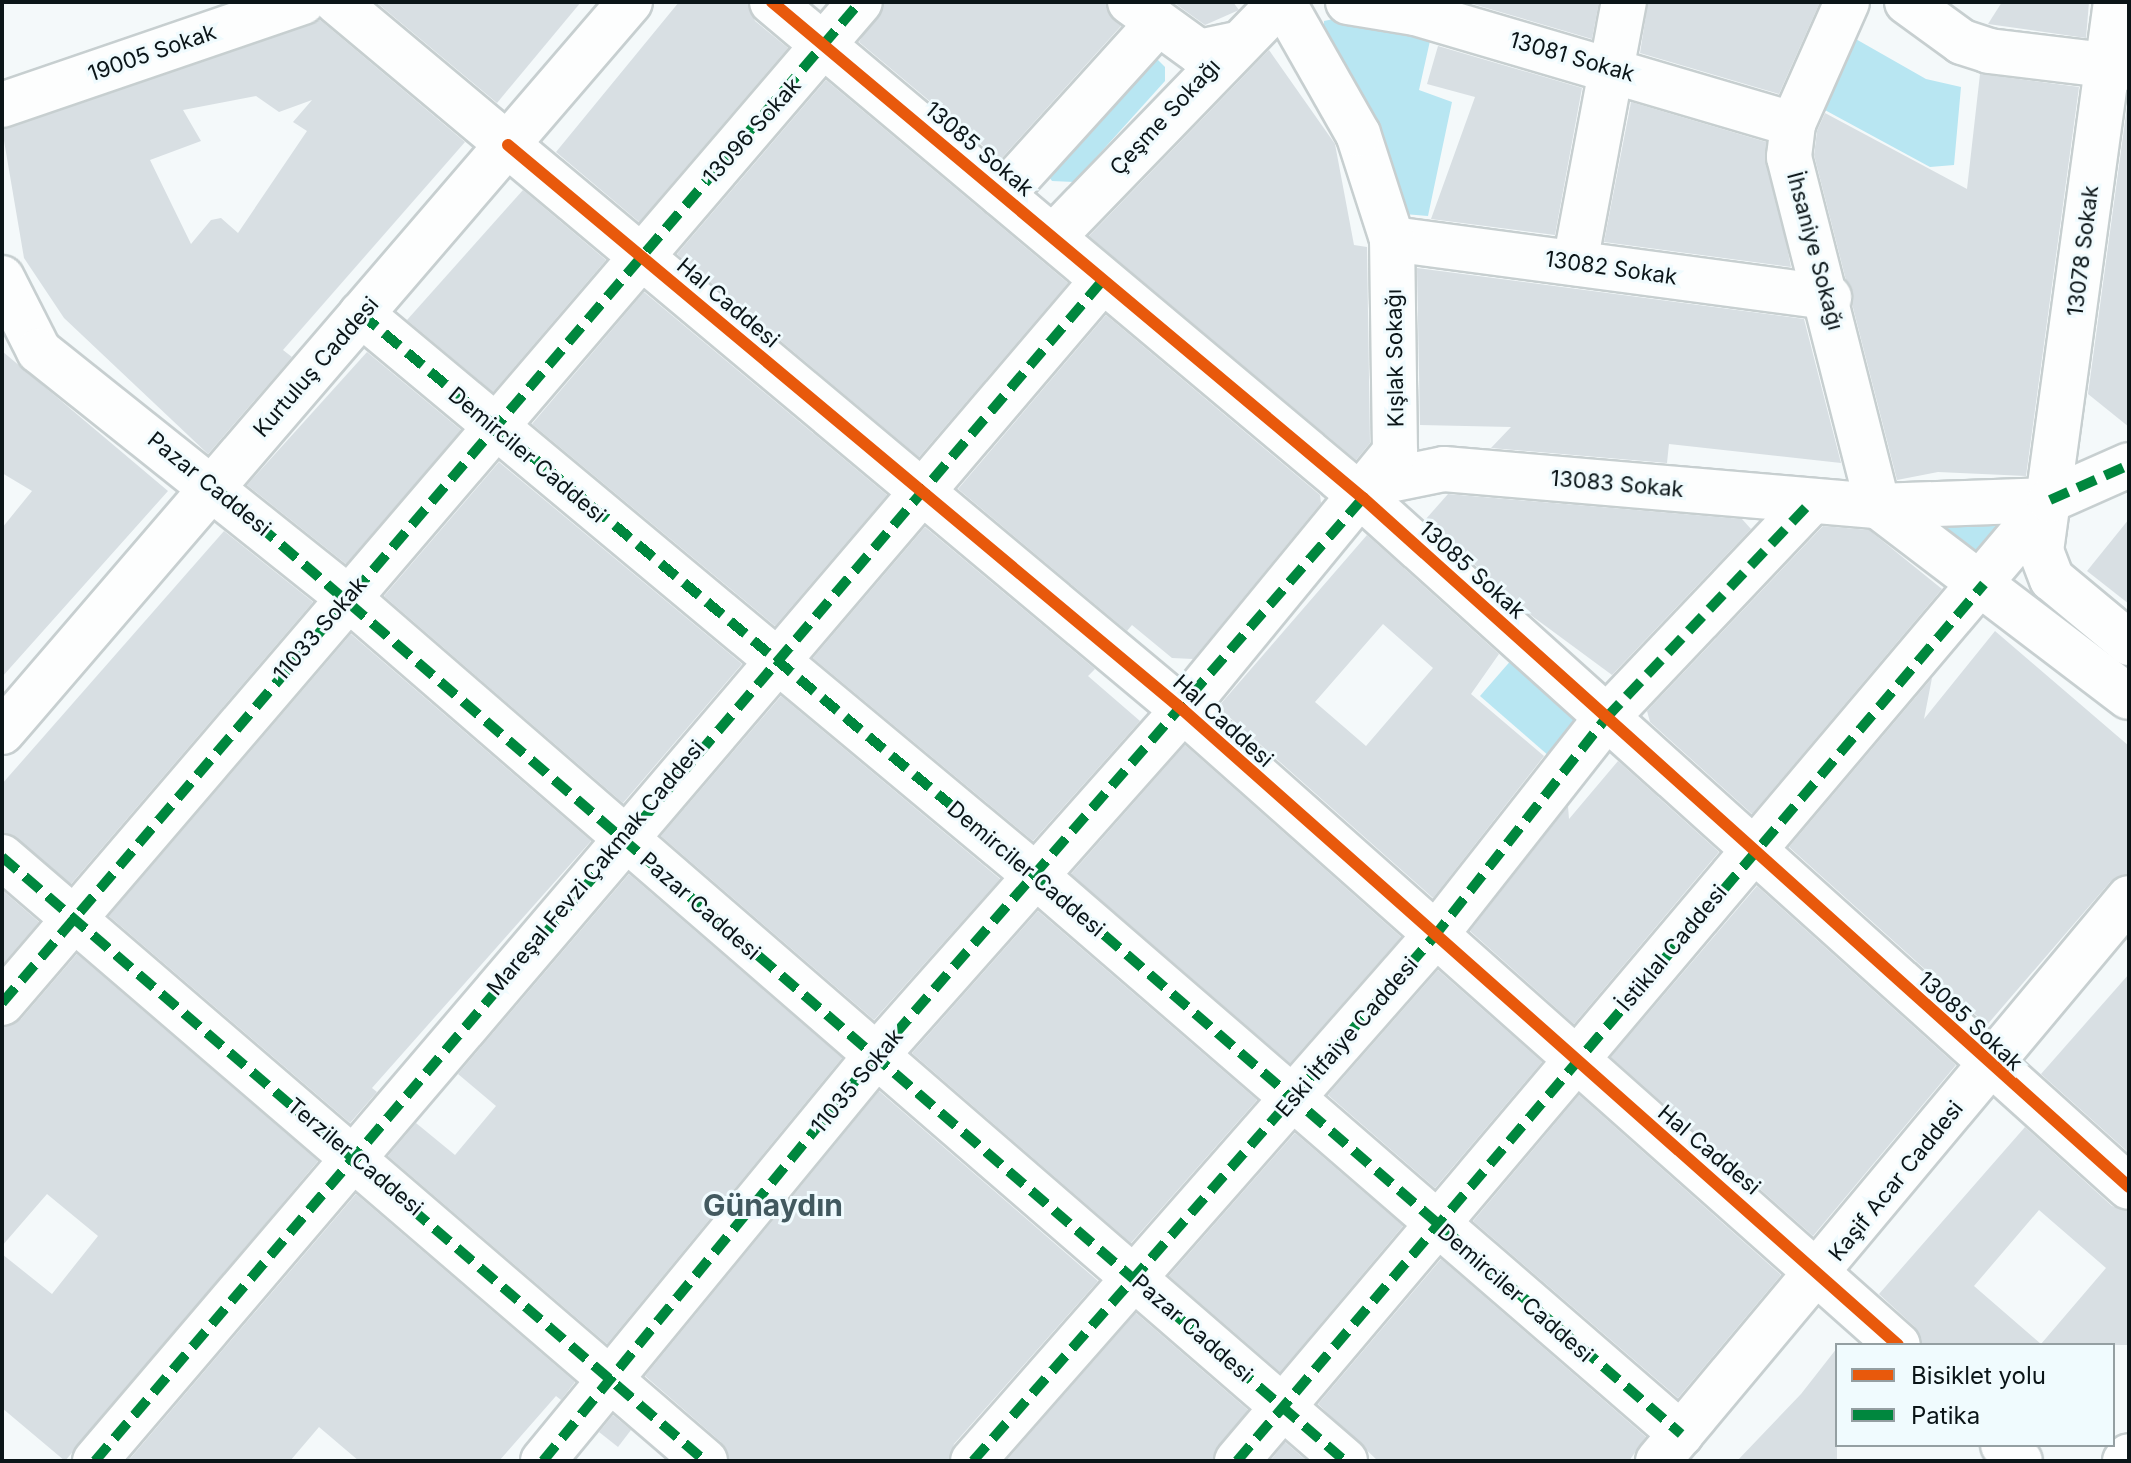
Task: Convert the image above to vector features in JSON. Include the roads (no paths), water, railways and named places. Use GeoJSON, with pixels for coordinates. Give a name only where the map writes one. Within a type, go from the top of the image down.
{"type":"FeatureCollection","features":[{"type":"Feature","properties":{"kind":"street","name":"19005 Sokak"},"geometry":{"type":"LineString","coordinates":[[2,105],[232,14],[303,2]]}},
{"type":"Feature","properties":{"kind":"street","name":"Hal Caddesi"},"geometry":{"type":"LineString","coordinates":[[337,2],[1183,710],[1433,938],[1822,1271],[1896,1343]]}},
{"type":"Feature","properties":{"kind":"street","name":"Kurtuluş Caddesi"},"geometry":{"type":"LineString","coordinates":[[2,732],[630,2]]}},
{"type":"Feature","properties":{"kind":"street","name":"13085 Sokak"},"geometry":{"type":"LineString","coordinates":[[772,2],[1363,498],[1606,718],[1758,848],[1989,1067],[2129,1187]]}},
{"type":"Feature","properties":{"kind":"street","name":"13096 Sokak"},"geometry":{"type":"LineString","coordinates":[[640,256],[827,48],[860,2]]}},
{"type":"Feature","properties":{"kind":"street","name":"Çeşme Sokağı"},"geometry":{"type":"LineString","coordinates":[[1053,237],[1233,45],[1282,2]]}},
{"type":"Feature","properties":{"kind":"street","name":"Kışlak Sokağı"},"geometry":{"type":"LineString","coordinates":[[1183,710],[1363,498],[1395,452],[1398,431],[1392,239],[1358,134],[1282,2]]}},
{"type":"Feature","properties":{"kind":"street","name":"13081 Sokak"},"geometry":{"type":"LineString","coordinates":[[1348,2],[1608,67],[1793,124]]}},
{"type":"Feature","properties":{"kind":"street"},"geometry":{"type":"LineString","coordinates":[[1575,263],[1608,67],[1624,2]]}},
{"type":"Feature","properties":{"kind":"street","name":"İhsaniye Sokağı"},"geometry":{"type":"LineString","coordinates":[[1847,2],[1793,124],[1789,157],[1829,297],[1878,506]]}},
{"type":"Feature","properties":{"kind":"street"},"geometry":{"type":"LineString","coordinates":[[1907,2],[1962,42],[2118,68]]}},
{"type":"Feature","properties":{"kind":"street","name":"13078 Sokak"},"geometry":{"type":"LineString","coordinates":[[2050,500],[2118,68],[2116,2]]}},
{"type":"Feature","properties":{"kind":"street"},"geometry":{"type":"LineString","coordinates":[[1002,195],[1144,12],[1199,52],[1233,45]]}},
{"type":"Feature","properties":{"kind":"street","name":"13082 Sokak"},"geometry":{"type":"LineString","coordinates":[[1392,239],[1829,297]]}},
{"type":"Feature","properties":{"kind":"street","name":"11033 Sokak"},"geometry":{"type":"LineString","coordinates":[[2,1003],[640,256]]}},
{"type":"Feature","properties":{"kind":"street","name":"Mareşal Fevzi Çakmak Caddesi"},"geometry":{"type":"LineString","coordinates":[[95,1461],[620,837],[925,494],[1102,281]]}},
{"type":"Feature","properties":{"kind":"street","name":"Pazar Caddesi"},"geometry":{"type":"LineString","coordinates":[[4,292],[39,351],[213,486],[347,597],[620,837],[1345,1461]]}},
{"type":"Feature","properties":{"kind":"street","name":"Demirciler Caddesi"},"geometry":{"type":"LineString","coordinates":[[361,314],[494,430],[776,658],[1036,876],[1440,1228],[1670,1448]]}},
{"type":"Feature","properties":{"kind":"street","name":"İstiklal Caddesi"},"geometry":{"type":"LineString","coordinates":[[1237,1461],[1440,1228],[1575,1062],[1984,584],[2050,500],[2129,465]]}},
{"type":"Feature","properties":{"kind":"street","name":"13083 Sokak"},"geometry":{"type":"LineString","coordinates":[[1363,498],[1385,481],[1444,469],[1878,506],[2050,500]]}},
{"type":"Feature","properties":{"kind":"street"},"geometry":{"type":"LineString","coordinates":[[2050,500],[2041,551],[2052,579],[2129,643]]}},
{"type":"Feature","properties":{"kind":"street","name":"Eski İtfaiye Caddesi"},"geometry":{"type":"LineString","coordinates":[[973,1461],[1131,1276],[1293,1100],[1433,938],[1606,718],[1812,501]]}},
{"type":"Feature","properties":{"kind":"street"},"geometry":{"type":"LineString","coordinates":[[1878,506],[2129,697]]}},
{"type":"Feature","properties":{"kind":"street","name":"11035 Sokak"},"geometry":{"type":"LineString","coordinates":[[543,1461],[875,1057],[1183,710]]}},
{"type":"Feature","properties":{"kind":"street","name":"Terziler Caddesi"},"geometry":{"type":"LineString","coordinates":[[2,857],[614,1378],[705,1461]]}},
{"type":"Feature","properties":{"kind":"street","name":"Kaşif Acar Caddesi"},"geometry":{"type":"LineString","coordinates":[[1670,1448],[2125,909]]}},
{"type":"Feature","properties":{"kind":"street"},"geometry":{"type":"LineString","coordinates":[[2005,1447],[2020,1461]]}},
{"type":"Feature","properties":{"kind":"street"},"geometry":{"type":"LineString","coordinates":[[2125,1461],[2129,1456]]}},
{"type":"Feature","properties":{"kind":"district","name":"Günaydın"},"geometry":{"type":"Point","coordinates":[773,1205]}}]}
